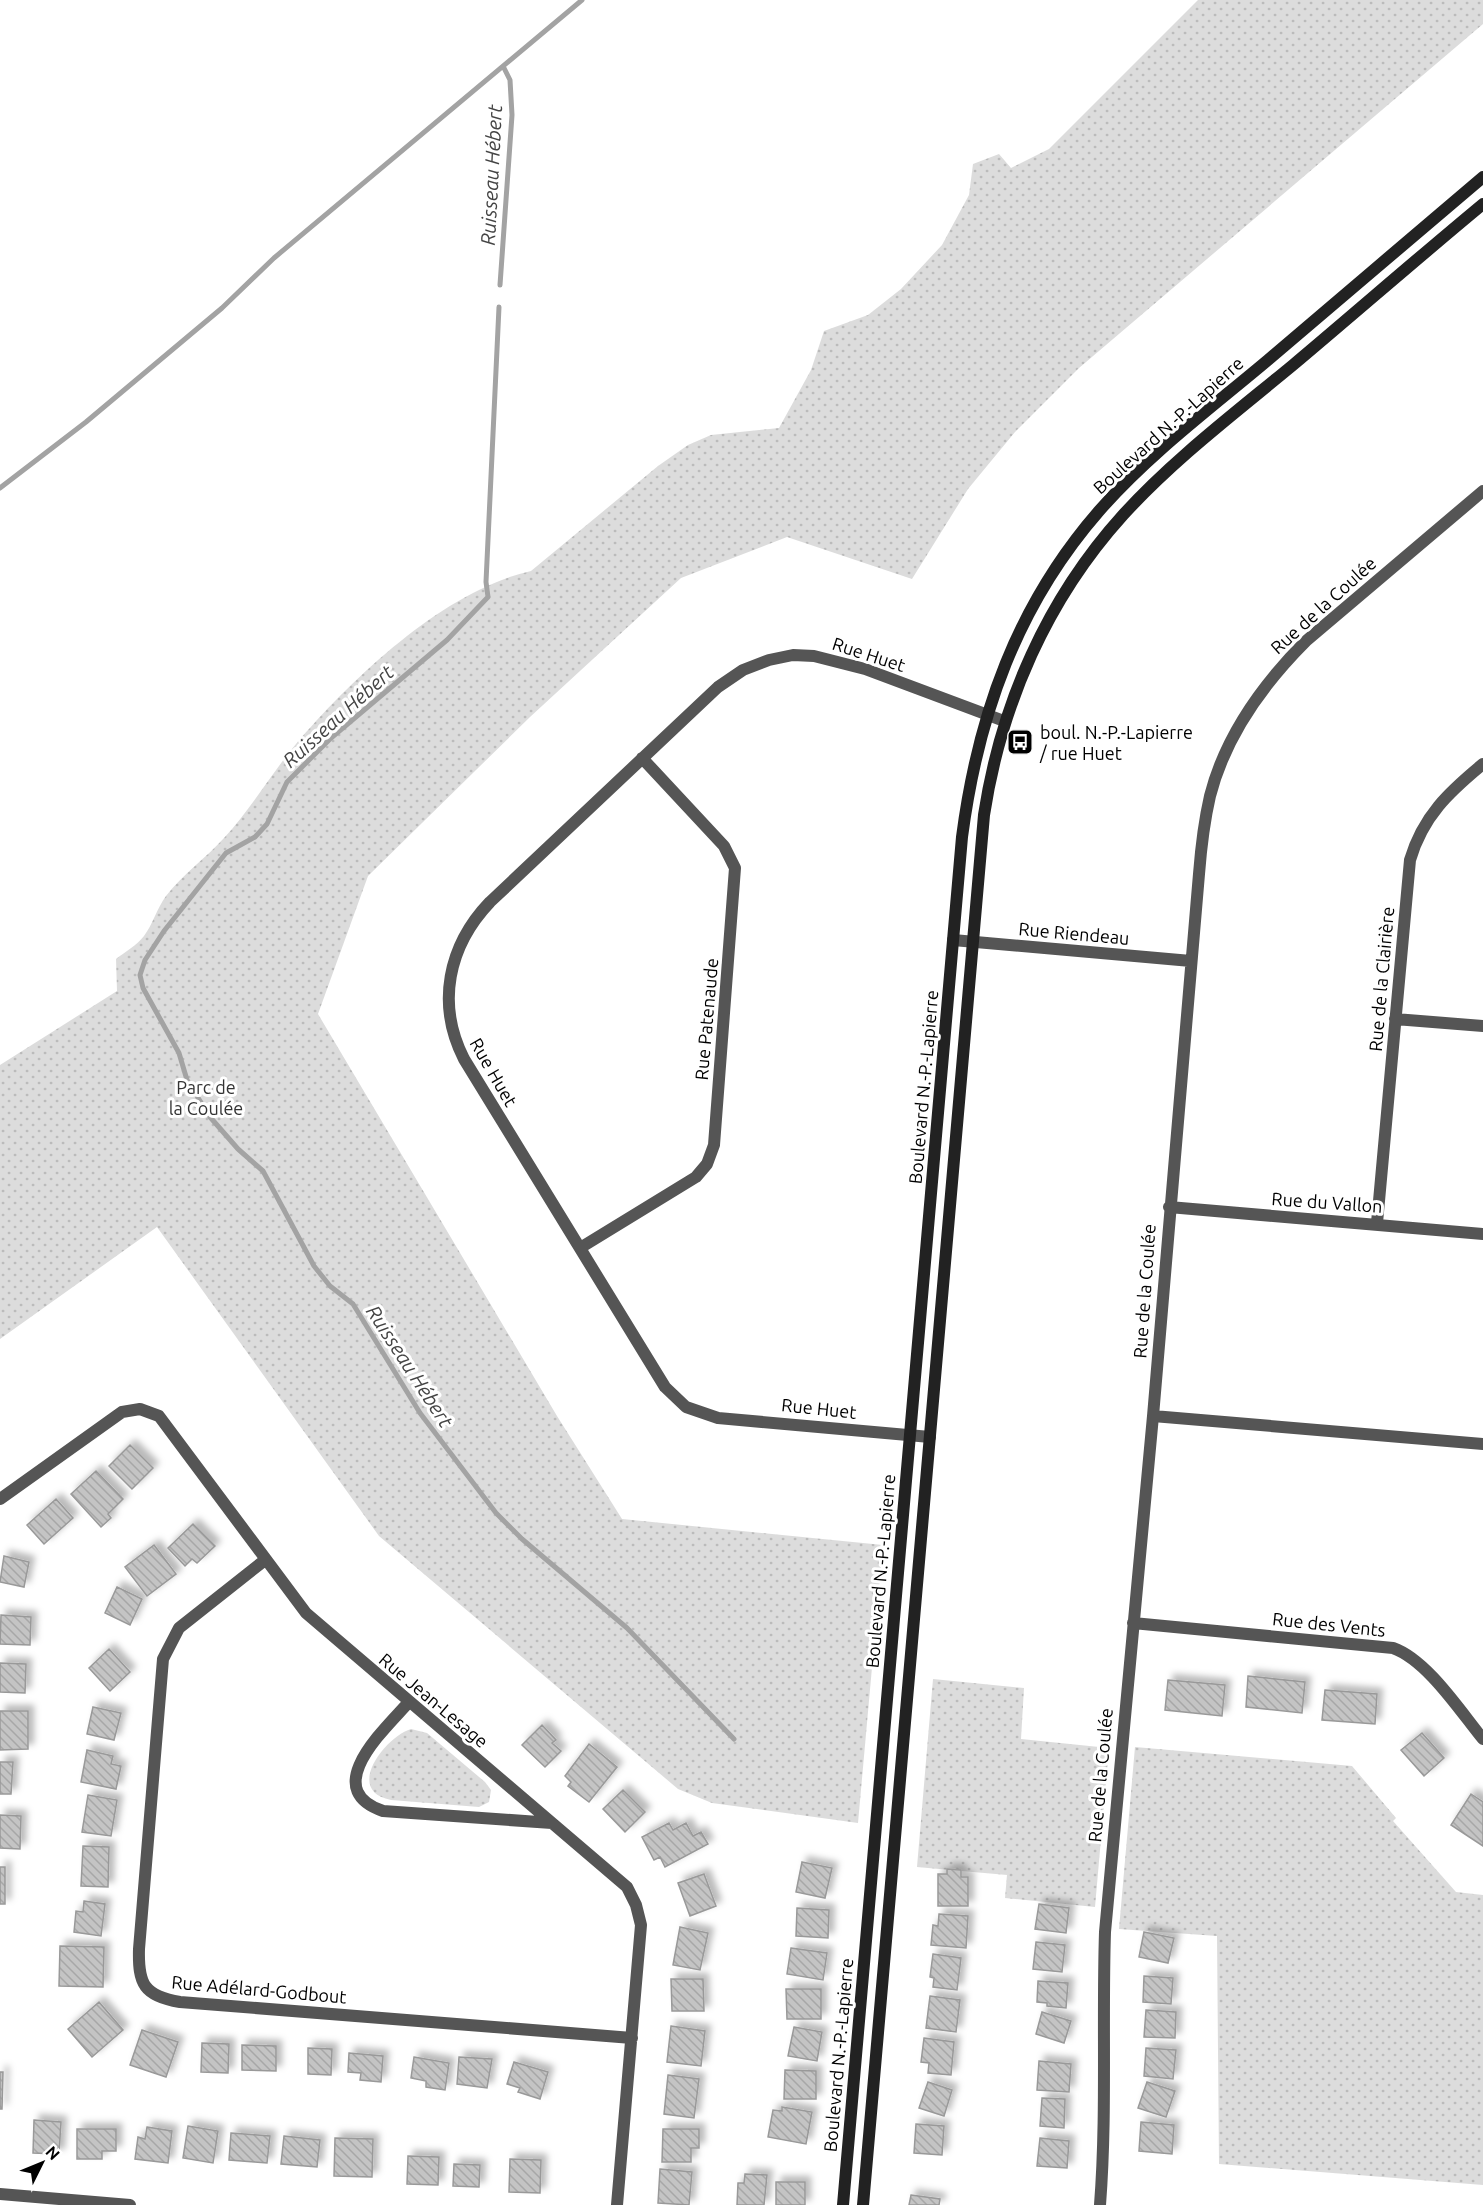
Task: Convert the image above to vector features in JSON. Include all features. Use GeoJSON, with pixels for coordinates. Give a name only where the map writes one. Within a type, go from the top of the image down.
{"type":"FeatureCollection","features":[{"type":"Feature","properties":{"kind":"street","name":"Boulevard N.-P.-Lapierre"},"geometry":{"type":"LineString","coordinates":[[843,2205],[953,940],[970,779],[987,714],[1001,673],[1038,597],[1100,511],[1181,433],[1483,177]]}},
{"type":"Feature","properties":{"kind":"street","name":"Boulevard N.-P.-Lapierre"},"geometry":{"type":"LineString","coordinates":[[863,2205],[984,815],[1004,721],[1029,660],[1066,589],[1123,515],[1193,449],[1483,204]]}},
{"type":"Feature","properties":{"kind":"street","name":"Rue de la Coulée"},"geometry":{"type":"LineString","coordinates":[[1100,2205],[1104,2137],[1102,2015],[1105,1932],[1153,1416],[1200,862],[1210,795],[1223,761],[1250,709],[1284,663],[1306,641],[1483,491]]}},
{"type":"Feature","properties":{"kind":"street","name":"Rue Huet"},"geometry":{"type":"LineString","coordinates":[[930,1437],[718,1418],[686,1407],[665,1387],[459,1049],[453,1030],[450,979],[464,934],[480,913],[642,758],[733,676],[769,660],[793,655],[845,663],[1004,721]]}},
{"type":"Feature","properties":{"kind":"street","name":"Rue Patenaude"},"geometry":{"type":"LineString","coordinates":[[580,1248],[696,1177],[707,1164],[714,1145],[735,868],[724,846],[642,758]]}},
{"type":"Feature","properties":{"kind":"street","name":"Rue de la Clairière"},"geometry":{"type":"LineString","coordinates":[[1377,1223],[1407,883],[1414,845],[1434,808],[1483,764]]}},
{"type":"Feature","properties":{"kind":"street","name":"Rue Riendeau"},"geometry":{"type":"LineString","coordinates":[[953,940],[1191,961]]}},
{"type":"Feature","properties":{"kind":"street"},"geometry":{"type":"LineString","coordinates":[[1395,1019],[1483,1026]]}},
{"type":"Feature","properties":{"kind":"street","name":"Rue du Vallon"},"geometry":{"type":"LineString","coordinates":[[1169,1207],[1377,1223],[1483,1234]]}},
{"type":"Feature","properties":{"kind":"street","name":"Rue Jean-Lesage"},"geometry":{"type":"LineString","coordinates":[[0,1500],[122,1412],[145,1410],[166,1421],[265,1560],[306,1613],[408,1702],[619,1878],[636,1905],[641,1924],[617,2205]]}},
{"type":"Feature","properties":{"kind":"street"},"geometry":{"type":"LineString","coordinates":[[1153,1416],[1483,1444]]}},
{"type":"Feature","properties":{"kind":"street","name":"Rue Adélard-Godbout"},"geometry":{"type":"LineString","coordinates":[[265,1560],[179,1628],[165,1652],[139,1949],[139,1974],[146,1988],[156,1997],[180,2002],[632,2038]]}},
{"type":"Feature","properties":{"kind":"street","name":"Rue des Vents"},"geometry":{"type":"LineString","coordinates":[[1133,1623],[1393,1648],[1409,1656],[1423,1668],[1483,1739]]}},
{"type":"Feature","properties":{"kind":"street"},"geometry":{"type":"LineString","coordinates":[[408,1702],[357,1767],[357,1789],[369,1804],[383,1811],[552,1823]]}},
{"type":"Feature","properties":{"kind":"street"},"geometry":{"type":"LineString","coordinates":[[0,2194],[130,2205]]}},
{"type":"Feature","properties":{"kind":"green space","name":"Parc de la Coulée"},"geometry":{"type":"Polygon","coordinates":[[[1198,0],[1483,0],[1483,24],[1079,368],[1015,432],[968,489],[912,579],[787,537],[681,578],[530,717],[368,876],[318,1014],[557,1416],[622,1519],[883,1545],[858,1823],[712,1803],[678,1789],[379,1536],[157,1227],[0,1339],[0,1065],[117,991],[116,959],[144,936],[163,901],[173,888],[224,838],[296,744],[345,691],[373,665],[434,616],[499,581],[531,571],[658,466],[688,445],[711,435],[779,428],[811,370],[824,331],[868,315],[901,289],[942,245],[969,195],[973,164],[999,154],[1011,168],[1049,149],[1198,0]]]}},
{"type":"Feature","properties":{"kind":"green space"},"geometry":{"type":"Polygon","coordinates":[[[933,1679],[1024,1688],[1021,1739],[1109,1748],[1095,1907],[1005,1898],[1007,1875],[917,1867],[933,1679]]]}},
{"type":"Feature","properties":{"kind":"green space"},"geometry":{"type":"Polygon","coordinates":[[[411,1729],[427,1733],[485,1782],[491,1790],[489,1802],[479,1807],[391,1800],[377,1795],[370,1786],[370,1775],[374,1764],[391,1742],[411,1729]]]}},
{"type":"Feature","properties":{"kind":"green space"},"geometry":{"type":"Polygon","coordinates":[[[1135,1747],[1352,1766],[1396,1818],[1393,1821],[1456,1892],[1483,1895],[1483,2185],[1219,2164],[1217,1936],[1119,1929],[1135,1747]]]}},
{"type":"Feature","properties":{"kind":"building"},"geometry":{"type":"Polygon","coordinates":[[[130,1445],[153,1468],[132,1489],[109,1466],[130,1445]]]}},
{"type":"Feature","properties":{"kind":"building"},"geometry":{"type":"Polygon","coordinates":[[[96,1471],[123,1499],[108,1514],[111,1518],[101,1527],[71,1494],[96,1471]]]}},
{"type":"Feature","properties":{"kind":"building"},"geometry":{"type":"Polygon","coordinates":[[[56,1499],[73,1518],[44,1544],[27,1525],[56,1499]]]}},
{"type":"Feature","properties":{"kind":"building"},"geometry":{"type":"Polygon","coordinates":[[[193,1524],[215,1546],[197,1563],[192,1559],[185,1566],[168,1548],[193,1524]]]}},
{"type":"Feature","properties":{"kind":"building"},"geometry":{"type":"Polygon","coordinates":[[[154,1545],[176,1574],[147,1596],[125,1567],[154,1545]]]}},
{"type":"Feature","properties":{"kind":"building"},"geometry":{"type":"Polygon","coordinates":[[[4,1556],[29,1562],[24,1587],[0,1582],[4,1556]]]}},
{"type":"Feature","properties":{"kind":"building"},"geometry":{"type":"Polygon","coordinates":[[[117,1587],[142,1599],[130,1625],[105,1613],[117,1587]]]}},
{"type":"Feature","properties":{"kind":"building"},"geometry":{"type":"Polygon","coordinates":[[[1,1615],[31,1617],[30,1645],[0,1644],[1,1615]]]}},
{"type":"Feature","properties":{"kind":"building"},"geometry":{"type":"Polygon","coordinates":[[[109,1649],[130,1672],[110,1691],[89,1668],[109,1649]]]}},
{"type":"Feature","properties":{"kind":"building"},"geometry":{"type":"Polygon","coordinates":[[[0,1663],[26,1664],[25,1693],[0,1692],[0,1663]]]}},
{"type":"Feature","properties":{"kind":"building"},"geometry":{"type":"Polygon","coordinates":[[[1248,1676],[1305,1682],[1302,1713],[1246,1707],[1248,1676]]]}},
{"type":"Feature","properties":{"kind":"building"},"geometry":{"type":"Polygon","coordinates":[[[1168,1680],[1225,1685],[1222,1716],[1165,1710],[1168,1680]]]}},
{"type":"Feature","properties":{"kind":"building"},"geometry":{"type":"Polygon","coordinates":[[[1325,1690],[1377,1694],[1375,1724],[1322,1720],[1325,1690]]]}},
{"type":"Feature","properties":{"kind":"building"},"geometry":{"type":"Polygon","coordinates":[[[93,1707],[121,1713],[114,1740],[87,1734],[93,1707]]]}},
{"type":"Feature","properties":{"kind":"building"},"geometry":{"type":"Polygon","coordinates":[[[0,1711],[28,1711],[28,1749],[0,1750],[0,1711]]]}},
{"type":"Feature","properties":{"kind":"building"},"geometry":{"type":"Polygon","coordinates":[[[542,1725],[556,1740],[552,1743],[561,1751],[545,1767],[522,1745],[542,1725]]]}},
{"type":"Feature","properties":{"kind":"building"},"geometry":{"type":"Polygon","coordinates":[[[1422,1733],[1444,1758],[1424,1776],[1401,1750],[1422,1733]]]}},
{"type":"Feature","properties":{"kind":"building"},"geometry":{"type":"Polygon","coordinates":[[[589,1744],[617,1767],[589,1802],[568,1786],[571,1782],[565,1776],[589,1744]]]}},
{"type":"Feature","properties":{"kind":"building"},"geometry":{"type":"Polygon","coordinates":[[[87,1750],[113,1756],[111,1764],[121,1766],[116,1789],[81,1782],[87,1750]]]}},
{"type":"Feature","properties":{"kind":"building"},"geometry":{"type":"Polygon","coordinates":[[[0,1762],[13,1762],[11,1794],[0,1794],[0,1762]]]}},
{"type":"Feature","properties":{"kind":"building"},"geometry":{"type":"Polygon","coordinates":[[[623,1790],[645,1812],[625,1832],[603,1809],[623,1790]]]}},
{"type":"Feature","properties":{"kind":"building"},"geometry":{"type":"Polygon","coordinates":[[[1471,1794],[1483,1802],[1483,1846],[1451,1825],[1471,1794]]]}},
{"type":"Feature","properties":{"kind":"building"},"geometry":{"type":"Polygon","coordinates":[[[88,1795],[117,1800],[111,1836],[82,1832],[88,1795]]]}},
{"type":"Feature","properties":{"kind":"building"},"geometry":{"type":"Polygon","coordinates":[[[0,1815],[21,1816],[20,1849],[0,1848],[0,1815]]]}},
{"type":"Feature","properties":{"kind":"building"},"geometry":{"type":"Polygon","coordinates":[[[669,1823],[673,1830],[686,1823],[693,1836],[701,1832],[708,1844],[665,1867],[660,1857],[654,1860],[642,1837],[669,1823]]]}},
{"type":"Feature","properties":{"kind":"building"},"geometry":{"type":"Polygon","coordinates":[[[83,1846],[109,1847],[108,1887],[81,1886],[83,1846]]]}},
{"type":"Feature","properties":{"kind":"building"},"geometry":{"type":"Polygon","coordinates":[[[802,1862],[832,1868],[825,1898],[796,1892],[802,1862]]]}},
{"type":"Feature","properties":{"kind":"building"},"geometry":{"type":"Polygon","coordinates":[[[0,1867],[5,1867],[5,1904],[0,1904],[0,1867]]]}},
{"type":"Feature","properties":{"kind":"building"},"geometry":{"type":"Polygon","coordinates":[[[947,1869],[961,1870],[961,1877],[968,1877],[968,1906],[938,1906],[938,1874],[947,1874],[947,1869]]]}},
{"type":"Feature","properties":{"kind":"building"},"geometry":{"type":"Polygon","coordinates":[[[704,1874],[716,1906],[690,1916],[678,1883],[704,1874]]]}},
{"type":"Feature","properties":{"kind":"building"},"geometry":{"type":"Polygon","coordinates":[[[84,1901],[105,1904],[101,1936],[74,1932],[76,1911],[83,1912],[84,1901]]]}},
{"type":"Feature","properties":{"kind":"building"},"geometry":{"type":"Polygon","coordinates":[[[1039,1904],[1069,1908],[1066,1933],[1035,1929],[1039,1904]]]}},
{"type":"Feature","properties":{"kind":"building"},"geometry":{"type":"Polygon","coordinates":[[[797,1908],[829,1910],[828,1938],[796,1936],[797,1908]]]}},
{"type":"Feature","properties":{"kind":"building"},"geometry":{"type":"Polygon","coordinates":[[[939,1914],[968,1916],[966,1948],[931,1945],[933,1925],[938,1926],[939,1914]]]}},
{"type":"Feature","properties":{"kind":"building"},"geometry":{"type":"Polygon","coordinates":[[[680,1927],[708,1933],[700,1970],[673,1965],[680,1927]]]}},
{"type":"Feature","properties":{"kind":"building"},"geometry":{"type":"Polygon","coordinates":[[[1144,1932],[1174,1938],[1168,1963],[1139,1957],[1144,1932]]]}},
{"type":"Feature","properties":{"kind":"building"},"geometry":{"type":"Polygon","coordinates":[[[1036,1942],[1065,1945],[1062,1972],[1033,1969],[1036,1942]]]}},
{"type":"Feature","properties":{"kind":"building"},"geometry":{"type":"Polygon","coordinates":[[[60,1946],[104,1947],[103,1987],[59,1986],[60,1946]]]}},
{"type":"Feature","properties":{"kind":"building"},"geometry":{"type":"Polygon","coordinates":[[[791,1948],[827,1953],[823,1980],[787,1974],[791,1948]]]}},
{"type":"Feature","properties":{"kind":"building"},"geometry":{"type":"Polygon","coordinates":[[[933,1954],[961,1958],[957,1990],[933,1987],[934,1978],[930,1977],[933,1954]]]}},
{"type":"Feature","properties":{"kind":"building"},"geometry":{"type":"Polygon","coordinates":[[[1144,1976],[1173,1978],[1171,2004],[1143,2002],[1144,1976]]]}},
{"type":"Feature","properties":{"kind":"building"},"geometry":{"type":"Polygon","coordinates":[[[671,1979],[703,1979],[704,2011],[672,2011],[671,1979]]]}},
{"type":"Feature","properties":{"kind":"building"},"geometry":{"type":"Polygon","coordinates":[[[1038,1981],[1068,1983],[1066,2008],[1047,2006],[1047,2003],[1037,2002],[1038,1981]]]}},
{"type":"Feature","properties":{"kind":"building"},"geometry":{"type":"Polygon","coordinates":[[[786,1989],[821,1989],[821,2019],[787,2019],[786,1989]]]}},
{"type":"Feature","properties":{"kind":"building"},"geometry":{"type":"Polygon","coordinates":[[[930,1996],[960,2000],[956,2032],[926,2028],[930,1996]]]}},
{"type":"Feature","properties":{"kind":"building"},"geometry":{"type":"Polygon","coordinates":[[[99,2002],[123,2030],[92,2057],[68,2029],[99,2002]]]}},
{"type":"Feature","properties":{"kind":"building"},"geometry":{"type":"Polygon","coordinates":[[[1146,2010],[1176,2012],[1175,2038],[1144,2037],[1146,2010]]]}},
{"type":"Feature","properties":{"kind":"building"},"geometry":{"type":"Polygon","coordinates":[[[1042,2012],[1071,2021],[1064,2043],[1036,2034],[1042,2012]]]}},
{"type":"Feature","properties":{"kind":"building"},"geometry":{"type":"Polygon","coordinates":[[[671,2026],[705,2031],[701,2066],[667,2062],[671,2026]]]}},
{"type":"Feature","properties":{"kind":"building"},"geometry":{"type":"Polygon","coordinates":[[[794,2027],[822,2032],[817,2061],[788,2056],[794,2027]]]}},
{"type":"Feature","properties":{"kind":"building"},"geometry":{"type":"Polygon","coordinates":[[[142,2030],[178,2042],[166,2077],[130,2065],[142,2030]]]}},
{"type":"Feature","properties":{"kind":"building"},"geometry":{"type":"Polygon","coordinates":[[[924,2038],[954,2042],[951,2075],[928,2073],[929,2063],[921,2062],[924,2038]]]}},
{"type":"Feature","properties":{"kind":"building"},"geometry":{"type":"Polygon","coordinates":[[[202,2043],[229,2044],[228,2073],[201,2072],[202,2043]]]}},
{"type":"Feature","properties":{"kind":"building"},"geometry":{"type":"Polygon","coordinates":[[[242,2045],[276,2046],[276,2071],[242,2070],[242,2045]]]}},
{"type":"Feature","properties":{"kind":"building"},"geometry":{"type":"Polygon","coordinates":[[[308,2048],[332,2049],[331,2075],[308,2074],[308,2048]]]}},
{"type":"Feature","properties":{"kind":"building"},"geometry":{"type":"Polygon","coordinates":[[[1146,2048],[1176,2050],[1173,2079],[1144,2076],[1146,2048]]]}},
{"type":"Feature","properties":{"kind":"building"},"geometry":{"type":"Polygon","coordinates":[[[349,2053],[383,2056],[381,2082],[360,2080],[361,2073],[348,2072],[349,2053]]]}},
{"type":"Feature","properties":{"kind":"building"},"geometry":{"type":"Polygon","coordinates":[[[414,2057],[449,2063],[445,2090],[426,2087],[426,2081],[411,2078],[414,2057]]]}},
{"type":"Feature","properties":{"kind":"building"},"geometry":{"type":"Polygon","coordinates":[[[459,2057],[492,2059],[487,2088],[457,2084],[459,2057]]]}},
{"type":"Feature","properties":{"kind":"building"},"geometry":{"type":"Polygon","coordinates":[[[1039,2061],[1071,2064],[1069,2092],[1037,2090],[1039,2061]]]}},
{"type":"Feature","properties":{"kind":"building"},"geometry":{"type":"Polygon","coordinates":[[[514,2062],[548,2072],[540,2099],[518,2092],[520,2088],[507,2084],[514,2062]]]}},
{"type":"Feature","properties":{"kind":"building"},"geometry":{"type":"Polygon","coordinates":[[[785,2070],[816,2071],[816,2099],[784,2099],[785,2070]]]}},
{"type":"Feature","properties":{"kind":"building"},"geometry":{"type":"Polygon","coordinates":[[[0,2072],[3,2072],[2,2109],[0,2109],[0,2072]]]}},
{"type":"Feature","properties":{"kind":"building"},"geometry":{"type":"Polygon","coordinates":[[[668,2075],[699,2079],[694,2118],[664,2114],[668,2075]]]}},
{"type":"Feature","properties":{"kind":"building"},"geometry":{"type":"Polygon","coordinates":[[[928,2082],[952,2090],[944,2116],[919,2108],[928,2082]]]}},
{"type":"Feature","properties":{"kind":"building"},"geometry":{"type":"Polygon","coordinates":[[[1147,2082],[1175,2091],[1166,2117],[1138,2108],[1147,2082]]]}},
{"type":"Feature","properties":{"kind":"building"},"geometry":{"type":"Polygon","coordinates":[[[1042,2098],[1065,2099],[1064,2128],[1040,2126],[1042,2098]]]}},
{"type":"Feature","properties":{"kind":"building"},"geometry":{"type":"Polygon","coordinates":[[[782,2107],[812,2112],[806,2144],[768,2137],[773,2110],[782,2111],[782,2107]]]}},
{"type":"Feature","properties":{"kind":"building"},"geometry":{"type":"Polygon","coordinates":[[[34,2120],[61,2122],[59,2154],[33,2153],[34,2120]]]}},
{"type":"Feature","properties":{"kind":"building"},"geometry":{"type":"Polygon","coordinates":[[[1141,2122],[1174,2125],[1172,2154],[1139,2151],[1141,2122]]]}},
{"type":"Feature","properties":{"kind":"building"},"geometry":{"type":"Polygon","coordinates":[[[916,2124],[944,2126],[942,2155],[914,2153],[916,2124]]]}},
{"type":"Feature","properties":{"kind":"building"},"geometry":{"type":"Polygon","coordinates":[[[188,2126],[218,2131],[213,2163],[183,2158],[188,2126]]]}},
{"type":"Feature","properties":{"kind":"building"},"geometry":{"type":"Polygon","coordinates":[[[147,2127],[172,2131],[168,2163],[135,2159],[138,2137],[145,2139],[147,2127]]]}},
{"type":"Feature","properties":{"kind":"building"},"geometry":{"type":"Polygon","coordinates":[[[77,2129],[116,2129],[116,2151],[102,2151],[102,2159],[77,2159],[77,2129]]]}},
{"type":"Feature","properties":{"kind":"building"},"geometry":{"type":"Polygon","coordinates":[[[663,2129],[699,2129],[699,2148],[691,2148],[691,2162],[662,2162],[663,2129]]]}},
{"type":"Feature","properties":{"kind":"building"},"geometry":{"type":"Polygon","coordinates":[[[231,2133],[270,2136],[267,2163],[229,2160],[231,2133]]]}},
{"type":"Feature","properties":{"kind":"building"},"geometry":{"type":"Polygon","coordinates":[[[284,2136],[320,2140],[317,2167],[281,2164],[284,2136]]]}},
{"type":"Feature","properties":{"kind":"building"},"geometry":{"type":"Polygon","coordinates":[[[335,2138],[373,2139],[372,2177],[334,2176],[335,2138]]]}},
{"type":"Feature","properties":{"kind":"building"},"geometry":{"type":"Polygon","coordinates":[[[1040,2138],[1069,2141],[1067,2168],[1037,2166],[1040,2138]]]}},
{"type":"Feature","properties":{"kind":"building"},"geometry":{"type":"Polygon","coordinates":[[[408,2156],[439,2157],[438,2185],[407,2184],[408,2156]]]}},
{"type":"Feature","properties":{"kind":"building"},"geometry":{"type":"Polygon","coordinates":[[[510,2159],[541,2160],[540,2193],[509,2192],[510,2159]]]}},
{"type":"Feature","properties":{"kind":"building"},"geometry":{"type":"Polygon","coordinates":[[[454,2164],[480,2165],[479,2187],[453,2186],[454,2164]]]}},
{"type":"Feature","properties":{"kind":"building"},"geometry":{"type":"Polygon","coordinates":[[[660,2169],[692,2172],[689,2205],[658,2203],[660,2169]]]}},
{"type":"Feature","properties":{"kind":"building"},"geometry":{"type":"Polygon","coordinates":[[[745,2174],[767,2175],[764,2205],[737,2205],[738,2183],[744,2183],[745,2174]]]}},
{"type":"Feature","properties":{"kind":"building"},"geometry":{"type":"Polygon","coordinates":[[[776,2182],[805,2182],[805,2205],[776,2205],[776,2182]]]}},
{"type":"Feature","properties":{"kind":"building"},"geometry":{"type":"Polygon","coordinates":[[[911,2195],[940,2199],[939,2205],[909,2205],[911,2195]]]}},
{"type":"Feature","properties":{"kind":"waterway"},"geometry":{"type":"LineString","coordinates":[[0,488],[86,422],[222,308],[274,258],[582,0]]}},
{"type":"Feature","properties":{"kind":"waterway","name":"Ruisseau Hébert"},"geometry":{"type":"LineString","coordinates":[[500,285],[512,115],[510,80],[504,68]]}},
{"type":"Feature","properties":{"kind":"waterway","name":"Ruisseau Hébert"},"geometry":{"type":"LineString","coordinates":[[499,307],[486,582],[488,597],[447,640],[331,738],[287,782],[267,824],[255,837],[226,853],[164,931],[145,960],[140,975],[143,988],[179,1053],[187,1080],[210,1117],[238,1149],[263,1171],[314,1266],[330,1286],[353,1304],[420,1413],[496,1513],[522,1539],[627,1628],[734,1739]]}},
{"type":"Feature","properties":{"kind":"place","name":"boul. N.-P.-Lapierre / rue Huet"},"geometry":{"type":"Point","coordinates":[1020,742]}}]}
